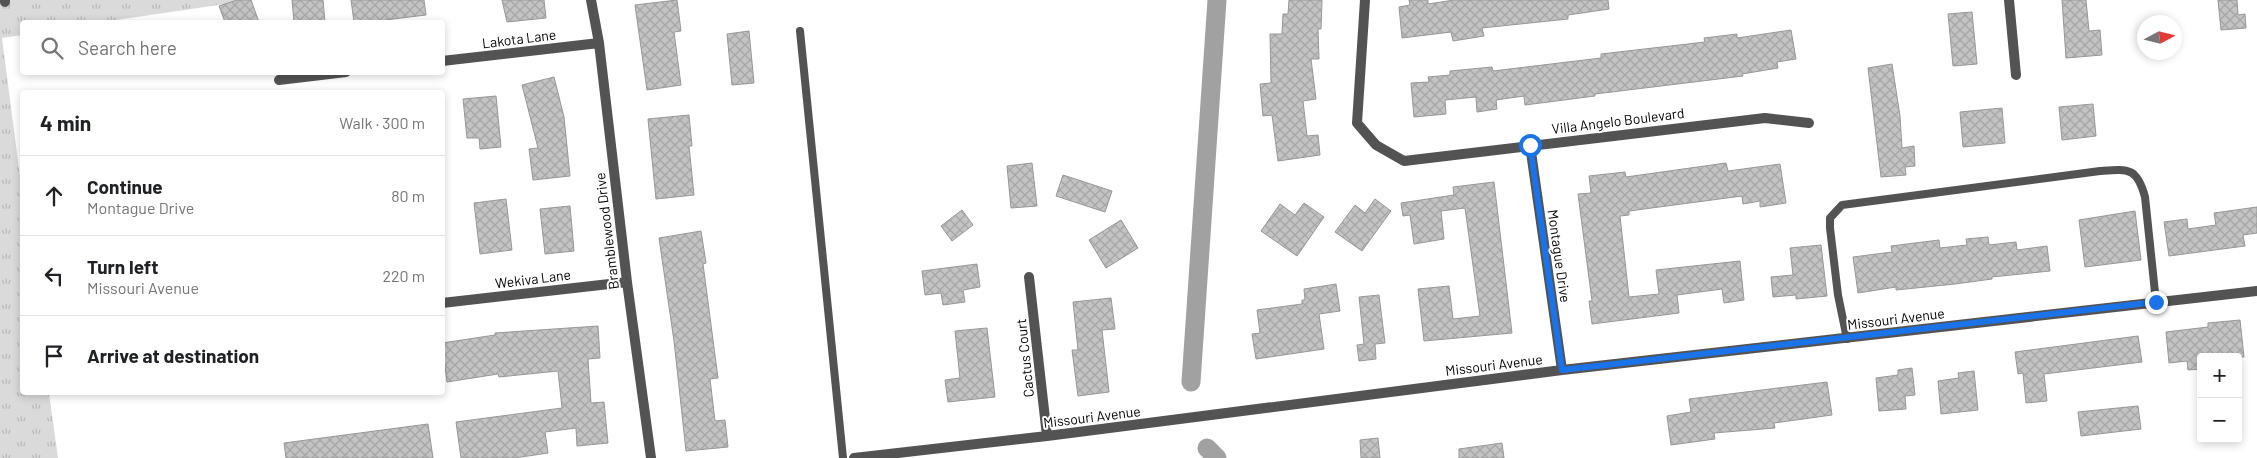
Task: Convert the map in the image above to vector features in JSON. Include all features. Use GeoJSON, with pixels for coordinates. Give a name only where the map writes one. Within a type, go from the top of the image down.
{"type":"FeatureCollection","features":[{"type":"Feature","properties":{"kind":"street","name":"Bramblewood Drive"},"geometry":{"type":"LineString","coordinates":[[591,0],[599,43],[627,282],[651,458]]}},
{"type":"Feature","properties":{"kind":"street","name":"Villa Angelo Boulevard"},"geometry":{"type":"LineString","coordinates":[[1365,0],[1357,123],[1376,145],[1404,161],[1765,118],[1809,123]]}},
{"type":"Feature","properties":{"kind":"street"},"geometry":{"type":"LineString","coordinates":[[2009,0],[2016,75]]}},
{"type":"Feature","properties":{"kind":"street","name":"Lakota Lane"},"geometry":{"type":"LineString","coordinates":[[445,61],[599,43]]}},
{"type":"Feature","properties":{"kind":"street"},"geometry":{"type":"LineString","coordinates":[[279,80],[321,75]]}},
{"type":"Feature","properties":{"kind":"street","name":"Montague Drive"},"geometry":{"type":"LineString","coordinates":[[1530,145],[1562,370]]}},
{"type":"Feature","properties":{"kind":"street","name":"Cactus Court"},"geometry":{"type":"LineString","coordinates":[[1030,277],[1047,436]]}},
{"type":"Feature","properties":{"kind":"street","name":"Wekiva Lane"},"geometry":{"type":"LineString","coordinates":[[445,303],[627,282]]}},
{"type":"Feature","properties":{"kind":"street","name":"Missouri Avenue"},"geometry":{"type":"LineString","coordinates":[[854,458],[887,456],[1562,370],[1847,339],[2257,290]]}},
{"type":"Feature","properties":{"kind":"lane"},"geometry":{"type":"LineString","coordinates":[[800,31],[843,458]]}},
{"type":"Feature","properties":{"kind":"lane"},"geometry":{"type":"LineString","coordinates":[[1847,339],[1834,270],[1830,228],[1830,218],[1842,205],[2100,171],[2124,169],[2135,173],[2141,182],[2145,197],[2156,302]]}},
{"type":"Feature","properties":{"kind":"green space"},"geometry":{"type":"Polygon","coordinates":[[[0,0],[252,0],[117,20],[20,20],[20,35],[2,38],[20,177],[20,395],[49,395],[58,458],[0,458],[0,0]]]}},
{"type":"Feature","properties":{"kind":"building"},"geometry":{"type":"Polygon","coordinates":[[[237,0],[251,0],[258,20],[224,20],[219,6],[237,0]]]}},
{"type":"Feature","properties":{"kind":"building"},"geometry":{"type":"Polygon","coordinates":[[[292,0],[323,0],[325,20],[294,20],[292,0]]]}},
{"type":"Feature","properties":{"kind":"building"},"geometry":{"type":"Polygon","coordinates":[[[351,0],[424,0],[426,15],[385,20],[354,20],[351,0]]]}},
{"type":"Feature","properties":{"kind":"building"},"geometry":{"type":"Polygon","coordinates":[[[502,0],[544,0],[546,18],[507,22],[502,0]]]}},
{"type":"Feature","properties":{"kind":"building"},"geometry":{"type":"Polygon","coordinates":[[[677,0],[681,31],[674,32],[681,85],[647,90],[635,5],[677,0]]]}},
{"type":"Feature","properties":{"kind":"building"},"geometry":{"type":"Polygon","coordinates":[[[1289,0],[1322,0],[1321,29],[1318,29],[1319,59],[1311,59],[1316,99],[1303,101],[1307,136],[1318,135],[1320,155],[1278,161],[1272,115],[1263,116],[1260,84],[1271,83],[1270,34],[1282,34],[1283,14],[1288,14],[1289,0]]]}},
{"type":"Feature","properties":{"kind":"building"},"geometry":{"type":"Polygon","coordinates":[[[1409,0],[1428,0],[1428,4],[1454,0],[1608,0],[1609,9],[1568,15],[1568,19],[1482,28],[1484,36],[1453,41],[1451,32],[1402,38],[1399,7],[1410,5],[1409,0]]]}},
{"type":"Feature","properties":{"kind":"building"},"geometry":{"type":"Polygon","coordinates":[[[2062,0],[2086,0],[2089,31],[2100,30],[2102,55],[2066,58],[2062,0]]]}},
{"type":"Feature","properties":{"kind":"building"},"geometry":{"type":"Polygon","coordinates":[[[2218,0],[2237,0],[2238,15],[2245,14],[2246,28],[2221,30],[2218,0]]]}},
{"type":"Feature","properties":{"kind":"building"},"geometry":{"type":"Polygon","coordinates":[[[1972,12],[1977,64],[1953,66],[1948,14],[1972,12]]]}},
{"type":"Feature","properties":{"kind":"building"},"geometry":{"type":"Polygon","coordinates":[[[1791,30],[1796,59],[1777,62],[1778,68],[1742,74],[1743,76],[1595,94],[1595,96],[1525,105],[1524,96],[1496,100],[1497,109],[1477,112],[1476,97],[1445,100],[1446,114],[1414,117],[1411,83],[1429,82],[1428,77],[1450,75],[1450,71],[1492,67],[1493,71],[1601,58],[1601,54],[1705,42],[1704,38],[1737,34],[1737,38],[1791,30]]]}},
{"type":"Feature","properties":{"kind":"building"},"geometry":{"type":"Polygon","coordinates":[[[749,31],[754,83],[732,85],[727,34],[749,31]]]}},
{"type":"Feature","properties":{"kind":"building"},"geometry":{"type":"Polygon","coordinates":[[[1892,64],[1900,116],[1902,148],[1914,146],[1915,166],[1905,167],[1906,175],[1881,177],[1868,68],[1892,64]]]}},
{"type":"Feature","properties":{"kind":"building"},"geometry":{"type":"Polygon","coordinates":[[[554,77],[564,117],[570,176],[533,180],[529,149],[538,148],[522,85],[554,77]]]}},
{"type":"Feature","properties":{"kind":"building"},"geometry":{"type":"Polygon","coordinates":[[[496,96],[501,147],[480,149],[479,138],[467,138],[463,99],[496,96]]]}},
{"type":"Feature","properties":{"kind":"building"},"geometry":{"type":"Polygon","coordinates":[[[2093,104],[2096,136],[2062,140],[2059,107],[2093,104]]]}},
{"type":"Feature","properties":{"kind":"building"},"geometry":{"type":"Polygon","coordinates":[[[2002,108],[2005,143],[1963,147],[1960,112],[2002,108]]]}},
{"type":"Feature","properties":{"kind":"building"},"geometry":{"type":"Polygon","coordinates":[[[689,115],[692,146],[689,146],[694,195],[656,199],[648,119],[689,115]]]}},
{"type":"Feature","properties":{"kind":"building"},"geometry":{"type":"Polygon","coordinates":[[[1032,163],[1037,206],[1011,208],[1007,166],[1032,163]]]}},
{"type":"Feature","properties":{"kind":"building"},"geometry":{"type":"Polygon","coordinates":[[[1726,163],[1728,171],[1780,164],[1786,203],[1760,207],[1760,201],[1743,204],[1742,196],[1629,211],[1629,215],[1620,216],[1629,297],[1659,294],[1656,270],[1740,261],[1744,300],[1724,303],[1722,289],[1677,295],[1679,313],[1592,324],[1589,301],[1592,301],[1578,194],[1591,193],[1589,176],[1625,172],[1626,177],[1726,163]]]}},
{"type":"Feature","properties":{"kind":"building"},"geometry":{"type":"Polygon","coordinates":[[[1063,175],[1112,191],[1105,212],[1056,196],[1063,175]]]}},
{"type":"Feature","properties":{"kind":"building"},"geometry":{"type":"Polygon","coordinates":[[[1494,182],[1512,333],[1424,341],[1418,289],[1449,286],[1453,319],[1480,316],[1465,208],[1441,211],[1444,239],[1414,244],[1410,215],[1403,216],[1401,203],[1454,195],[1453,187],[1494,182]]]}},
{"type":"Feature","properties":{"kind":"building"},"geometry":{"type":"Polygon","coordinates":[[[506,199],[512,250],[480,254],[474,203],[506,199]]]}},
{"type":"Feature","properties":{"kind":"building"},"geometry":{"type":"Polygon","coordinates":[[[1375,199],[1391,211],[1362,251],[1335,232],[1355,205],[1365,213],[1375,199]]]}},
{"type":"Feature","properties":{"kind":"building"},"geometry":{"type":"Polygon","coordinates":[[[1304,203],[1324,217],[1297,256],[1261,231],[1280,204],[1295,215],[1304,203]]]}},
{"type":"Feature","properties":{"kind":"building"},"geometry":{"type":"Polygon","coordinates":[[[570,206],[574,251],[545,254],[540,209],[570,206]]]}},
{"type":"Feature","properties":{"kind":"building"},"geometry":{"type":"Polygon","coordinates":[[[2257,207],[2257,233],[2243,235],[2245,246],[2169,256],[2164,222],[2187,219],[2188,229],[2216,225],[2214,213],[2257,207]]]}},
{"type":"Feature","properties":{"kind":"building"},"geometry":{"type":"Polygon","coordinates":[[[962,210],[973,225],[952,241],[941,226],[962,210]]]}},
{"type":"Feature","properties":{"kind":"building"},"geometry":{"type":"Polygon","coordinates":[[[2135,211],[2141,260],[2085,267],[2079,220],[2135,211]]]}},
{"type":"Feature","properties":{"kind":"building"},"geometry":{"type":"Polygon","coordinates":[[[1121,220],[1138,248],[1106,268],[1089,240],[1121,220]]]}},
{"type":"Feature","properties":{"kind":"building"},"geometry":{"type":"Polygon","coordinates":[[[701,231],[706,263],[703,264],[718,378],[710,379],[715,421],[725,420],[728,447],[686,451],[674,341],[659,238],[701,231]]]}},
{"type":"Feature","properties":{"kind":"building"},"geometry":{"type":"Polygon","coordinates":[[[1988,237],[1989,245],[2016,242],[2017,250],[2047,246],[2050,271],[1992,277],[1992,279],[1955,284],[1896,290],[1896,287],[1858,293],[1853,257],[1892,252],[1891,246],[1939,240],[1940,248],[1967,245],[1966,239],[1988,237]]]}},
{"type":"Feature","properties":{"kind":"building"},"geometry":{"type":"Polygon","coordinates":[[[1821,245],[1827,296],[1796,299],[1796,295],[1773,297],[1771,277],[1793,275],[1790,248],[1821,245]]]}},
{"type":"Feature","properties":{"kind":"building"},"geometry":{"type":"Polygon","coordinates":[[[977,264],[980,287],[963,290],[965,302],[943,305],[941,293],[925,295],[922,271],[977,264]]]}},
{"type":"Feature","properties":{"kind":"building"},"geometry":{"type":"Polygon","coordinates":[[[1336,284],[1340,311],[1319,314],[1324,349],[1256,359],[1252,334],[1260,333],[1257,310],[1302,304],[1302,300],[1305,300],[1304,289],[1336,284]]]}},
{"type":"Feature","properties":{"kind":"building"},"geometry":{"type":"Polygon","coordinates":[[[1379,295],[1385,343],[1375,344],[1376,359],[1359,361],[1357,345],[1364,344],[1359,297],[1379,295]]]}},
{"type":"Feature","properties":{"kind":"building"},"geometry":{"type":"Polygon","coordinates":[[[1111,298],[1115,329],[1102,330],[1109,392],[1078,396],[1072,350],[1078,350],[1073,302],[1111,298]]]}},
{"type":"Feature","properties":{"kind":"building"},"geometry":{"type":"Polygon","coordinates":[[[2240,320],[2244,357],[2242,357],[2242,353],[2197,353],[2197,369],[2188,370],[2187,361],[2169,363],[2166,332],[2208,327],[2208,323],[2240,320]]]}},
{"type":"Feature","properties":{"kind":"building"},"geometry":{"type":"Polygon","coordinates":[[[598,326],[600,358],[588,359],[591,403],[604,402],[608,443],[577,446],[576,428],[545,432],[548,453],[515,458],[461,458],[456,422],[562,408],[558,371],[499,377],[498,374],[447,382],[445,343],[495,335],[495,333],[598,326]]]}},
{"type":"Feature","properties":{"kind":"building"},"geometry":{"type":"Polygon","coordinates":[[[987,328],[995,397],[948,402],[945,380],[960,378],[955,331],[987,328]]]}},
{"type":"Feature","properties":{"kind":"building"},"geometry":{"type":"Polygon","coordinates":[[[2138,336],[2142,362],[2044,374],[2047,401],[2026,403],[2023,373],[2018,374],[2015,352],[2138,336]]]}},
{"type":"Feature","properties":{"kind":"building"},"geometry":{"type":"Polygon","coordinates":[[[1912,368],[1915,395],[1905,396],[1906,409],[1879,411],[1876,378],[1898,375],[1898,370],[1912,368]]]}},
{"type":"Feature","properties":{"kind":"building"},"geometry":{"type":"Polygon","coordinates":[[[1974,371],[1978,410],[1941,414],[1938,381],[1959,378],[1958,373],[1974,371]]]}},
{"type":"Feature","properties":{"kind":"building"},"geometry":{"type":"Polygon","coordinates":[[[1827,382],[1832,415],[1774,423],[1775,428],[1714,433],[1715,439],[1671,445],[1667,416],[1691,412],[1689,399],[1827,382]]]}},
{"type":"Feature","properties":{"kind":"building"},"geometry":{"type":"Polygon","coordinates":[[[2138,406],[2141,429],[2081,436],[2078,412],[2138,406]]]}},
{"type":"Feature","properties":{"kind":"building"},"geometry":{"type":"Polygon","coordinates":[[[428,424],[433,458],[286,458],[284,443],[428,424]]]}},
{"type":"Feature","properties":{"kind":"building"},"geometry":{"type":"Polygon","coordinates":[[[1378,438],[1380,458],[1361,458],[1360,440],[1378,438]]]}},
{"type":"Feature","properties":{"kind":"building"},"geometry":{"type":"Polygon","coordinates":[[[1502,443],[1504,458],[1459,458],[1459,449],[1502,443]]]}},
{"type":"Feature","properties":{"kind":"waterway"},"geometry":{"type":"LineString","coordinates":[[1191,382],[1217,0]]}},
{"type":"Feature","properties":{"kind":"waterway"},"geometry":{"type":"LineString","coordinates":[[1207,448],[1217,458]]}},
{"type":"Feature","properties":{"kind":"route"},"geometry":{"type":"LineString","coordinates":[[1530,145],[1562,370],[1842,340],[2156,302]]}}]}
